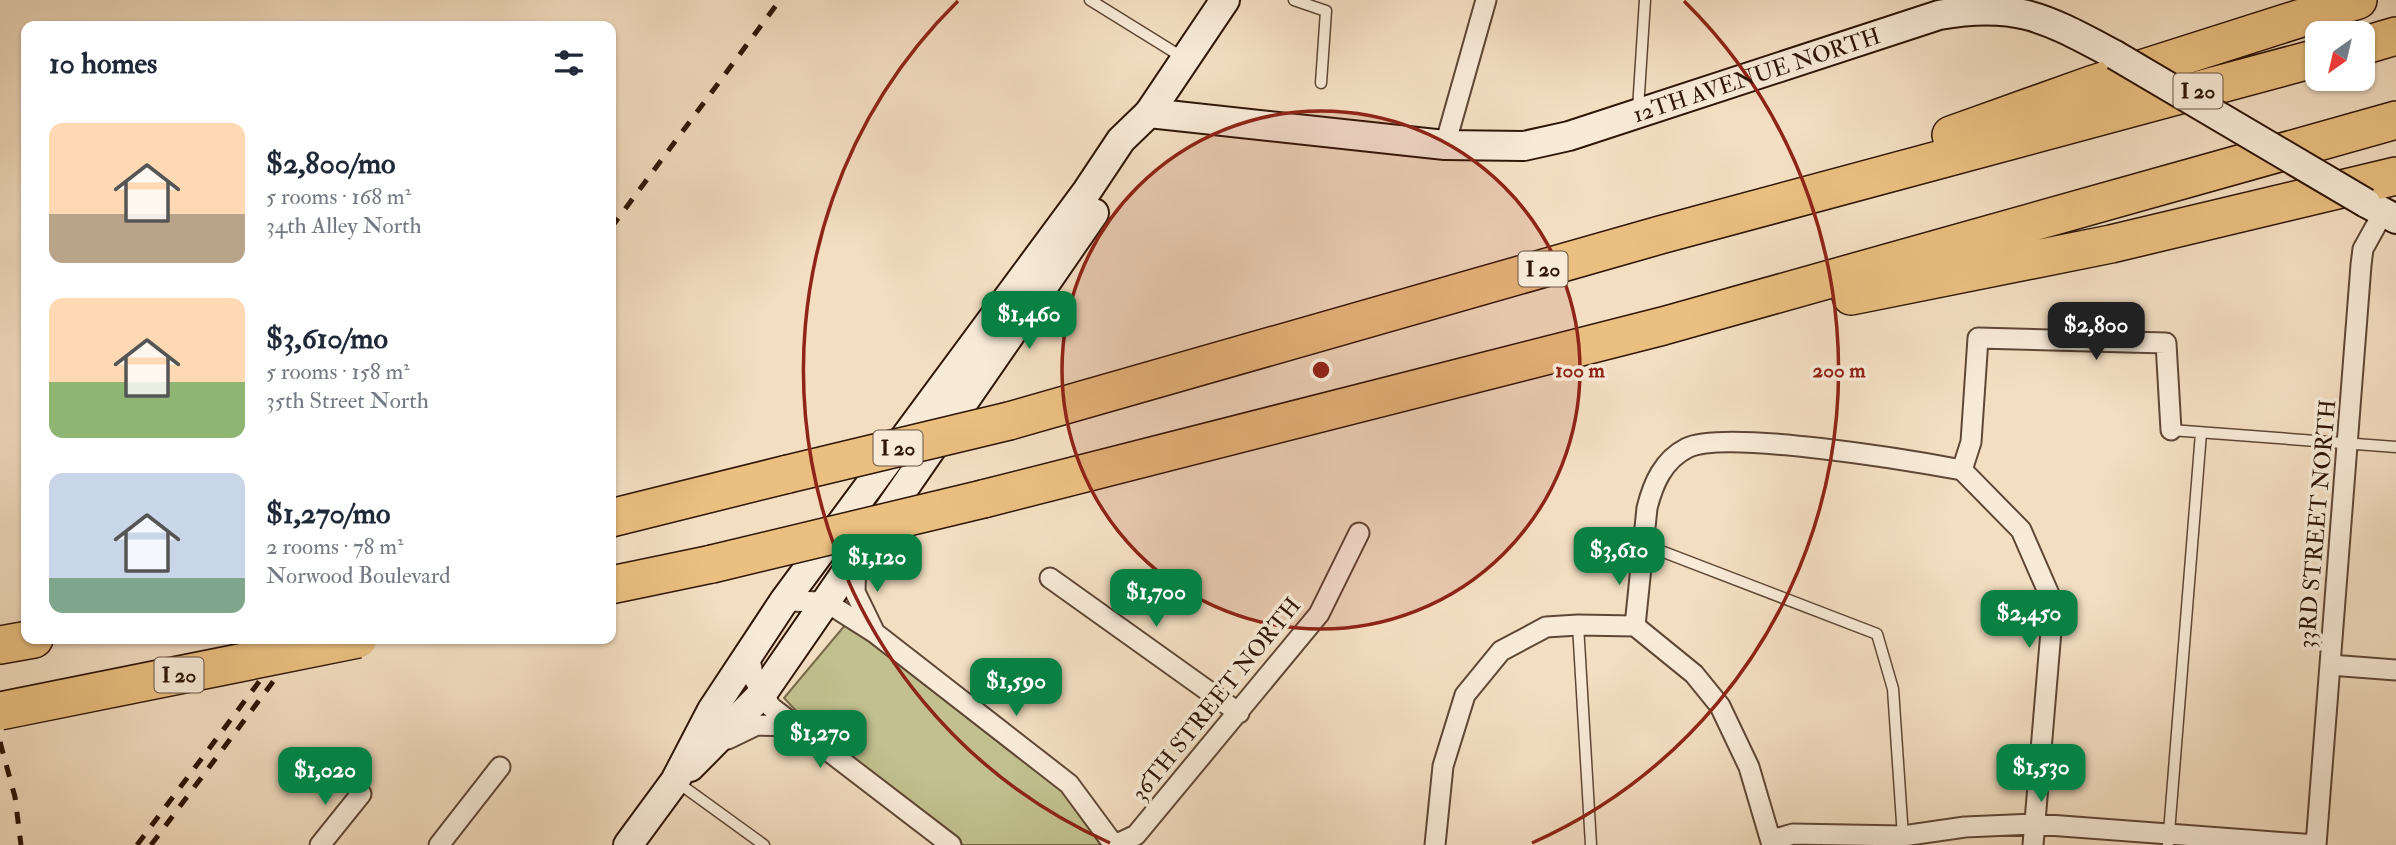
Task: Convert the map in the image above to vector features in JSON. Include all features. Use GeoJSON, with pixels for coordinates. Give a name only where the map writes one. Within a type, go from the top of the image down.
{"type":"FeatureCollection","features":[{"type":"Feature","properties":{"kind":"highway"},"geometry":{"type":"LineString","coordinates":[[1660,235],[2091,85],[2358,0]]}},
{"type":"Feature","properties":{"kind":"highway"},"geometry":{"type":"LineString","coordinates":[[2375,42],[2396,36]]}},
{"type":"Feature","properties":{"kind":"highway","name":"I 20"},"geometry":{"type":"LineString","coordinates":[[616,517],[1009,421],[1660,235],[2305,61]]}},
{"type":"Feature","properties":{"kind":"highway"},"geometry":{"type":"LineString","coordinates":[[616,584],[712,564],[983,499],[1663,326],[2396,120]]}},
{"type":"Feature","properties":{"kind":"highway"},"geometry":{"type":"LineString","coordinates":[[2144,236],[2396,166]]}},
{"type":"Feature","properties":{"kind":"highway"},"geometry":{"type":"LineString","coordinates":[[1663,326],[1793,309],[2144,236],[2396,176]]}},
{"type":"Feature","properties":{"kind":"highway"},"geometry":{"type":"LineString","coordinates":[[0,645],[21,641]]}},
{"type":"Feature","properties":{"kind":"highway","name":"I 20"},"geometry":{"type":"LineString","coordinates":[[0,711],[333,644]]}},
{"type":"Feature","properties":{"kind":"street"},"geometry":{"type":"LineString","coordinates":[[628,845],[675,781],[712,710],[784,601],[1087,191],[1121,140],[1149,113],[1226,0]]}},
{"type":"Feature","properties":{"kind":"street"},"geometry":{"type":"LineString","coordinates":[[1445,145],[1486,0]]}},
{"type":"Feature","properties":{"kind":"street","name":"12TH AVENUE NORTH"},"geometry":{"type":"LineString","coordinates":[[1149,113],[1445,145],[1524,146],[1569,136],[1940,15],[1973,9],[2009,9],[2038,17],[2115,55],[2382,212]]}},
{"type":"Feature","properties":{"kind":"street"},"geometry":{"type":"LineString","coordinates":[[675,781],[711,748],[762,694],[1134,154],[1149,113]]}},
{"type":"Feature","properties":{"kind":"street","name":"33RD STREET NORTH"},"geometry":{"type":"LineString","coordinates":[[2316,845],[2363,249],[2382,212]]}},
{"type":"Feature","properties":{"kind":"street"},"geometry":{"type":"LineString","coordinates":[[1962,470],[1971,442],[1978,338],[2165,343],[2171,430]]}},
{"type":"Feature","properties":{"kind":"street"},"geometry":{"type":"LineString","coordinates":[[1635,626],[1647,508],[1652,489],[1661,470],[1688,447],[1720,443],[1803,447],[1908,459],[1962,470],[2021,530],[2049,594],[2051,631],[2033,845]]}},
{"type":"Feature","properties":{"kind":"street","name":"36TH STREET NORTH"},"geometry":{"type":"LineString","coordinates":[[1114,845],[1136,835],[1319,614],[1360,533]]}},
{"type":"Feature","properties":{"kind":"street"},"geometry":{"type":"LineString","coordinates":[[856,561],[855,592],[875,633]]}},
{"type":"Feature","properties":{"kind":"street"},"geometry":{"type":"LineString","coordinates":[[1050,578],[1239,713]]}},
{"type":"Feature","properties":{"kind":"street"},"geometry":{"type":"LineString","coordinates":[[784,601],[826,603],[875,633],[1069,784],[1114,845]]}},
{"type":"Feature","properties":{"kind":"street"},"geometry":{"type":"LineString","coordinates":[[1435,845],[1443,766],[1465,695],[1501,651],[1546,627],[1578,625],[1635,626],[1694,674],[1720,706],[1749,767],[1772,842],[1793,834],[1902,841],[1965,827],[2035,824],[2169,839],[2316,845]]}},
{"type":"Feature","properties":{"kind":"street"},"geometry":{"type":"LineString","coordinates":[[749,654],[754,679],[771,707],[951,845]]}},
{"type":"Feature","properties":{"kind":"street"},"geometry":{"type":"LineString","coordinates":[[2330,665],[2396,670]]}},
{"type":"Feature","properties":{"kind":"street"},"geometry":{"type":"LineString","coordinates":[[711,748],[757,725],[793,726]]}},
{"type":"Feature","properties":{"kind":"street"},"geometry":{"type":"LineString","coordinates":[[439,845],[500,767]]}},
{"type":"Feature","properties":{"kind":"street"},"geometry":{"type":"LineString","coordinates":[[320,845],[361,794]]}},
{"type":"Feature","properties":{"kind":"lane"},"geometry":{"type":"LineString","coordinates":[[1090,0],[1186,59]]}},
{"type":"Feature","properties":{"kind":"lane"},"geometry":{"type":"LineString","coordinates":[[1294,0],[1326,11],[1321,83]]}},
{"type":"Feature","properties":{"kind":"lane"},"geometry":{"type":"LineString","coordinates":[[1637,113],[1645,0]]}},
{"type":"Feature","properties":{"kind":"lane"},"geometry":{"type":"LineString","coordinates":[[2171,430],[2396,447]]}},
{"type":"Feature","properties":{"kind":"lane"},"geometry":{"type":"LineString","coordinates":[[2169,839],[2201,433]]}},
{"type":"Feature","properties":{"kind":"lane"},"geometry":{"type":"LineString","coordinates":[[1643,552],[1661,551],[1877,634],[1893,689],[1902,841]]}},
{"type":"Feature","properties":{"kind":"lane"},"geometry":{"type":"LineString","coordinates":[[1578,625],[1591,845]]}},
{"type":"Feature","properties":{"kind":"lane"},"geometry":{"type":"LineString","coordinates":[[675,781],[764,845]]}},
{"type":"Feature","properties":{"kind":"shaded area"},"geometry":{"type":"Polygon","coordinates":[[[846,624],[1061,790],[1101,845],[963,845],[816,732],[784,698],[846,624]]]}},
{"type":"Feature","properties":{"kind":"railway"},"geometry":{"type":"LineString","coordinates":[[616,221],[780,0]]}},
{"type":"Feature","properties":{"kind":"railway"},"geometry":{"type":"LineString","coordinates":[[137,845],[287,644]]}},
{"type":"Feature","properties":{"kind":"railway"},"geometry":{"type":"LineString","coordinates":[[151,845],[301,644]]}},
{"type":"Feature","properties":{"kind":"railway"},"geometry":{"type":"LineString","coordinates":[[0,742],[15,797],[21,845]]}}]}
